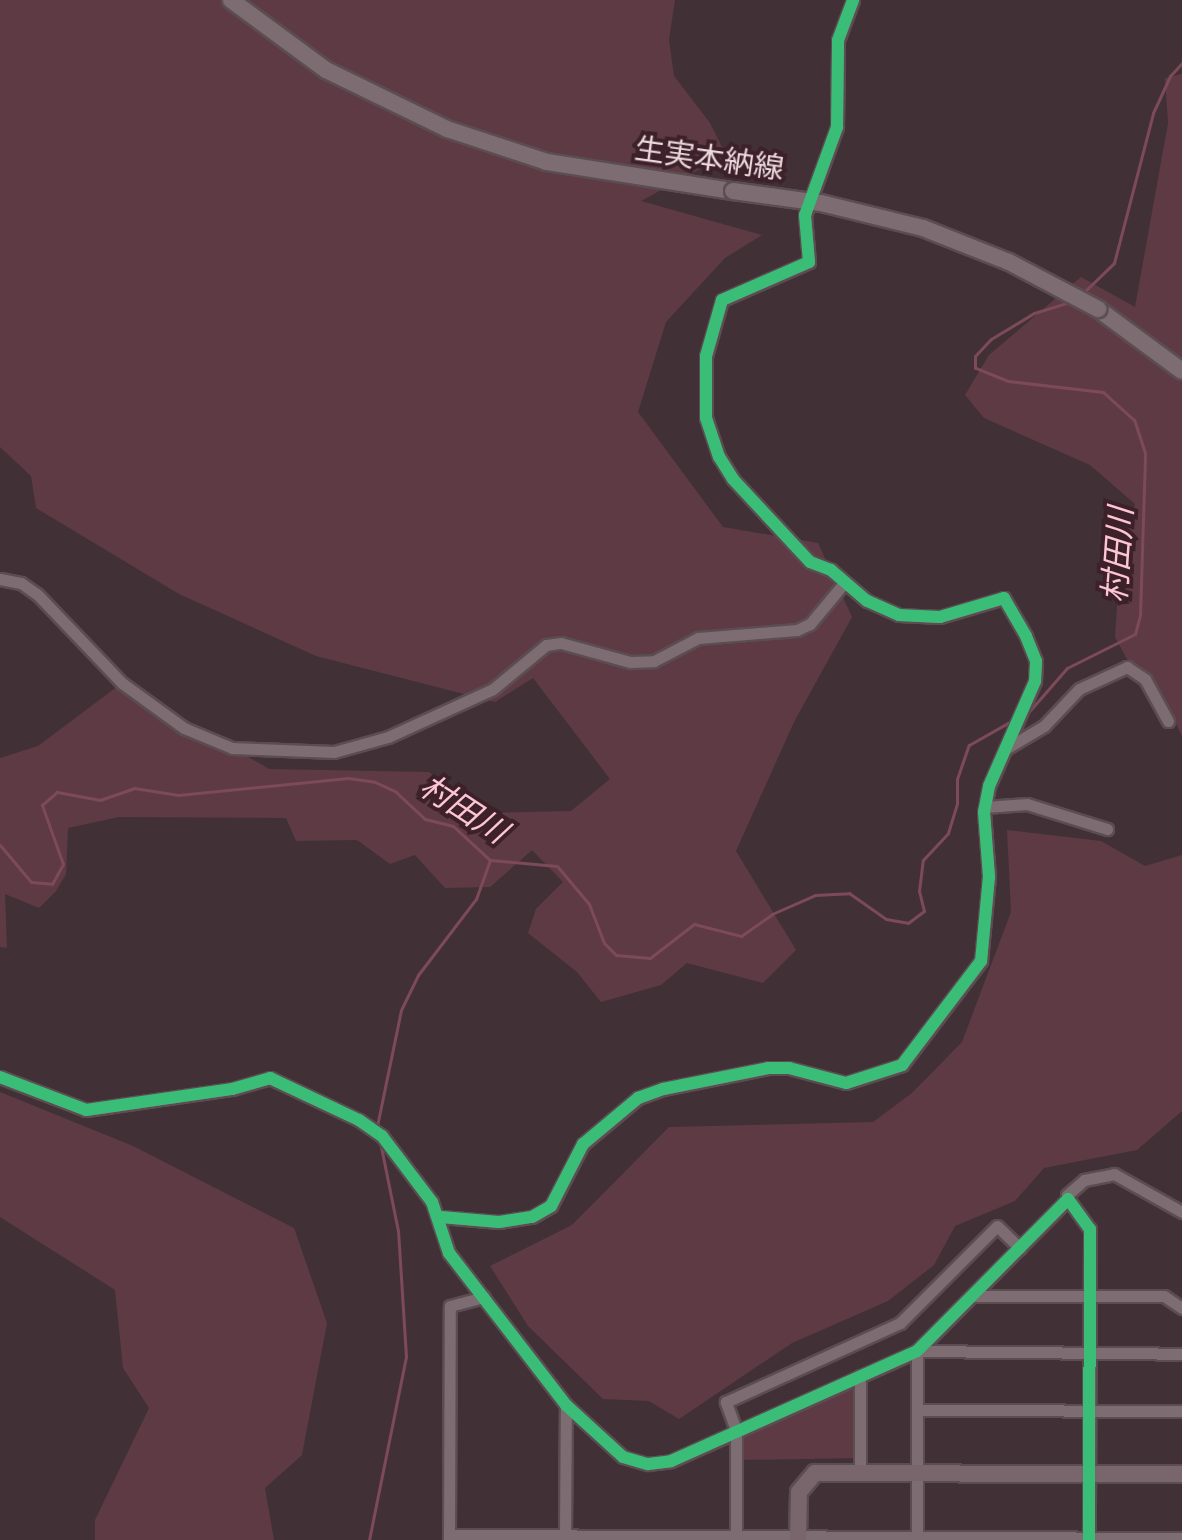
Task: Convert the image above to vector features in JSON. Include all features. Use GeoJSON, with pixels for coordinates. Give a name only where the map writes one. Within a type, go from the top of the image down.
{"type":"FeatureCollection","features":[{"type":"Feature","properties":{"kind":"main road","name":"生実本納線"},"geometry":{"type":"LineString","coordinates":[[231,0],[326,70],[447,129],[560,164],[821,203],[923,228],[1009,262],[1098,309],[1182,371]]}},
{"type":"Feature","properties":{"kind":"street"},"geometry":{"type":"LineString","coordinates":[[441,1217],[499,1222],[532,1217],[551,1206],[583,1144],[638,1098],[663,1089],[768,1068],[789,1068],[846,1083],[902,1065],[981,961],[989,877],[985,807],[1035,681],[1036,661],[1004,598],[940,617],[899,615],[844,583],[790,545],[733,479],[709,435],[704,400],[706,356],[722,300],[809,262],[805,215],[837,127],[838,40],[853,0]]}},
{"type":"Feature","properties":{"kind":"street"},"geometry":{"type":"LineString","coordinates":[[0,579],[37,594],[122,683],[211,742],[232,748],[334,752],[388,737],[478,696],[546,645],[561,643],[630,662],[654,661],[698,638],[797,630],[810,624],[844,583]]}},
{"type":"Feature","properties":{"kind":"street"},"geometry":{"type":"LineString","coordinates":[[1008,745],[1044,726],[1079,689],[1127,667],[1145,679],[1168,721]]}},
{"type":"Feature","properties":{"kind":"street"},"geometry":{"type":"LineString","coordinates":[[985,807],[1027,804],[1107,829]]}},
{"type":"Feature","properties":{"kind":"street"},"geometry":{"type":"LineString","coordinates":[[0,1077],[86,1110],[232,1089],[270,1078],[377,1132],[441,1217],[449,1253],[566,1405],[623,1457],[648,1464],[671,1461],[917,1351],[1084,1180],[1114,1174],[1182,1212]]}},
{"type":"Feature","properties":{"kind":"street"},"geometry":{"type":"LineString","coordinates":[[1068,1199],[1090,1229],[1089,1539]]}},
{"type":"Feature","properties":{"kind":"street"},"geometry":{"type":"LineString","coordinates":[[736,1538],[736,1430],[726,1402],[900,1323],[997,1226],[1020,1248]]}},
{"type":"Feature","properties":{"kind":"street"},"geometry":{"type":"LineString","coordinates":[[972,1296],[1164,1296],[1182,1308]]}},
{"type":"Feature","properties":{"kind":"street"},"geometry":{"type":"LineString","coordinates":[[484,1297],[450,1306],[449,1538],[565,1535],[1182,1538]]}},
{"type":"Feature","properties":{"kind":"street"},"geometry":{"type":"LineString","coordinates":[[917,1351],[1182,1354]]}},
{"type":"Feature","properties":{"kind":"street"},"geometry":{"type":"LineString","coordinates":[[917,1351],[917,1538]]}},
{"type":"Feature","properties":{"kind":"street"},"geometry":{"type":"LineString","coordinates":[[860,1376],[860,1472]]}},
{"type":"Feature","properties":{"kind":"street"},"geometry":{"type":"LineString","coordinates":[[565,1535],[566,1405]]}},
{"type":"Feature","properties":{"kind":"street"},"geometry":{"type":"LineString","coordinates":[[917,1410],[1182,1411]]}},
{"type":"Feature","properties":{"kind":"street"},"geometry":{"type":"LineString","coordinates":[[798,1538],[801,1484],[815,1473],[1182,1474]]}},
{"type":"Feature","properties":{"kind":"shaded area"},"geometry":{"type":"Polygon","coordinates":[[[0,0],[675,0],[669,40],[674,76],[710,123],[726,155],[641,201],[762,235],[725,258],[666,322],[638,412],[723,527],[818,543],[852,617],[794,722],[736,851],[796,950],[763,983],[687,963],[661,985],[601,1002],[577,972],[528,933],[536,909],[563,882],[532,850],[490,887],[445,888],[415,855],[390,864],[357,840],[296,841],[286,818],[119,817],[68,828],[66,874],[56,891],[39,908],[5,894],[7,948],[0,947],[0,758],[38,746],[122,683],[269,769],[429,772],[481,813],[571,811],[610,779],[533,678],[495,702],[316,656],[179,594],[36,508],[31,476],[0,447],[0,0]]]}},
{"type":"Feature","properties":{"kind":"shaded area"},"geometry":{"type":"Polygon","coordinates":[[[1182,74],[1182,736],[1171,713],[1139,681],[1115,637],[1120,562],[1135,504],[1090,465],[984,418],[965,395],[989,355],[1081,277],[1135,307],[1168,123],[1165,78],[1182,74]]]}},
{"type":"Feature","properties":{"kind":"shaded area"},"geometry":{"type":"Polygon","coordinates":[[[1007,830],[1101,841],[1145,866],[1182,855],[1182,1111],[1137,1150],[1044,1168],[1015,1201],[955,1226],[934,1265],[888,1301],[792,1343],[679,1419],[649,1401],[603,1399],[528,1326],[490,1266],[572,1225],[669,1127],[873,1122],[912,1093],[962,1042],[1011,912],[1007,830]]]}},
{"type":"Feature","properties":{"kind":"shaded area"},"geometry":{"type":"Polygon","coordinates":[[[0,1092],[133,1146],[294,1228],[327,1323],[302,1455],[265,1488],[274,1540],[95,1540],[95,1520],[149,1408],[123,1368],[115,1290],[0,1217],[0,1092]]]}},
{"type":"Feature","properties":{"kind":"shaded area"},"geometry":{"type":"Polygon","coordinates":[[[851,1383],[855,1388],[856,1458],[741,1460],[744,1431],[851,1383]]]}},
{"type":"Feature","properties":{"kind":"waterway","name":"村田川"},"geometry":{"type":"LineString","coordinates":[[1083,293],[1114,263],[1153,113],[1170,76],[1182,63]]}},
{"type":"Feature","properties":{"kind":"waterway","name":"村田川"},"geometry":{"type":"LineString","coordinates":[[1026,715],[1067,668],[1135,634],[1140,615],[1145,453],[1134,420],[1103,392],[1008,381],[975,368],[975,356],[991,339],[1034,313],[1070,302]]}},
{"type":"Feature","properties":{"kind":"waterway","name":"村田川"},"geometry":{"type":"LineString","coordinates":[[0,845],[31,882],[52,884],[63,864],[42,805],[57,792],[100,800],[134,788],[178,795],[348,778],[375,782],[396,792],[425,819],[453,826],[490,860],[557,866],[589,904],[604,943],[616,955],[650,958],[694,924],[741,936],[772,914],[815,895],[849,893],[886,919],[908,923],[924,911],[919,891],[923,860],[948,833],[957,803],[957,779],[969,745],[1015,719]]}},
{"type":"Feature","properties":{"kind":"waterway"},"geometry":{"type":"LineString","coordinates":[[377,1126],[401,1010],[418,975],[476,899],[490,860]]}},
{"type":"Feature","properties":{"kind":"waterway"},"geometry":{"type":"LineString","coordinates":[[369,1540],[406,1357],[398,1231],[380,1142]]}},
{"type":"Feature","properties":{"kind":"cycle path"},"geometry":{"type":"LineString","coordinates":[[441,1217],[499,1222],[532,1217],[551,1206],[583,1144],[638,1098],[663,1089],[768,1068],[789,1068],[846,1083],[902,1065],[981,961],[989,877],[984,812],[989,786],[1035,681],[1036,661],[1026,636],[1004,598],[940,617],[899,615],[867,601],[831,570],[810,562],[733,479],[719,457],[706,418],[706,356],[722,300],[809,262],[805,215],[837,127],[838,40],[853,0]]}},
{"type":"Feature","properties":{"kind":"cycle path"},"geometry":{"type":"LineString","coordinates":[[0,1077],[86,1110],[232,1089],[270,1078],[359,1120],[382,1136],[432,1202],[449,1253],[566,1405],[623,1457],[648,1464],[671,1461],[917,1351],[1068,1199],[1090,1229],[1089,1540]]}}]}
